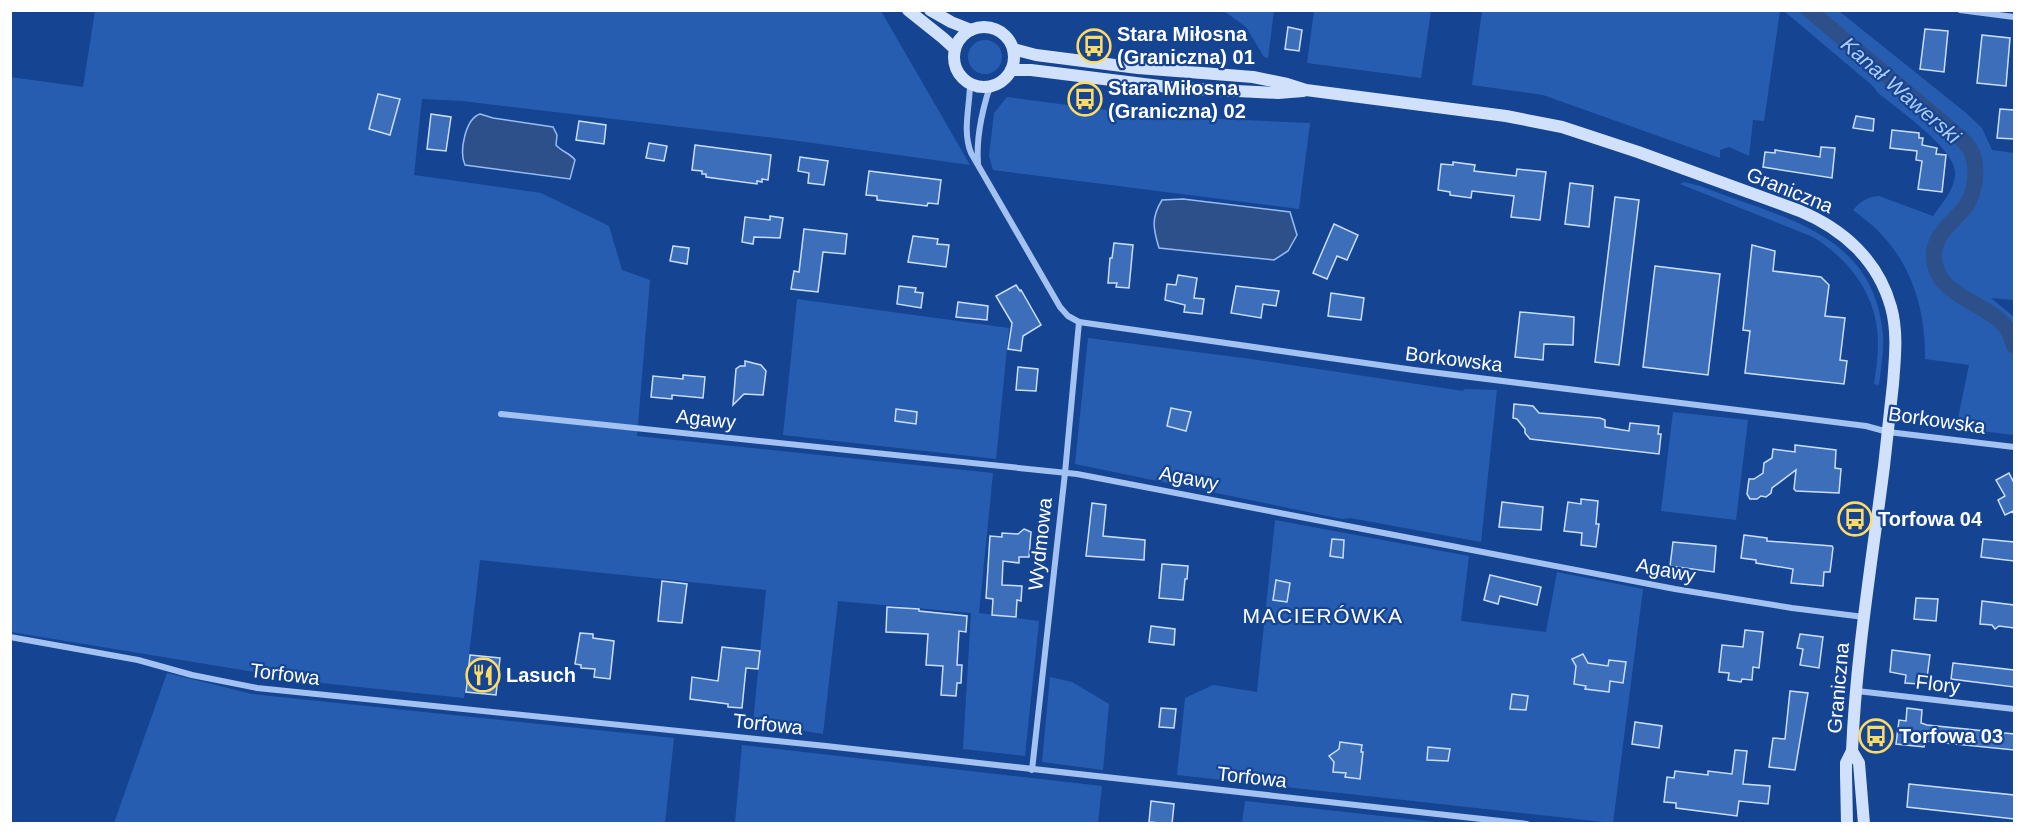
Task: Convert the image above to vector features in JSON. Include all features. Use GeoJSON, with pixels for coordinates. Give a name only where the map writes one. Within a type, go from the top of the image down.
{"type":"FeatureCollection","features":[{"type":"Feature","properties":{"kind":"street"},"geometry":{"type":"LineString","coordinates":[[908,10],[955,50]]}},
{"type":"Feature","properties":{"kind":"street"},"geometry":{"type":"LineString","coordinates":[[930,10],[971,30]]}},
{"type":"Feature","properties":{"kind":"street"},"geometry":{"type":"LineString","coordinates":[[1960,10],[2014,16]]}},
{"type":"Feature","properties":{"kind":"street"},"geometry":{"type":"LineString","coordinates":[[981,27],[996,30],[1005,36],[1013,49],[1014,59],[1011,70],[1002,81],[990,86],[979,87],[962,77],[957,69],[954,59],[955,50],[959,40],[971,30],[981,27]]}},
{"type":"Feature","properties":{"kind":"street","name":"Graniczna"},"geometry":{"type":"LineString","coordinates":[[1013,49],[1033,54],[1152,70],[1248,76],[1306,90],[1506,116],[1562,127],[1638,152],[1800,212],[1825,223],[1849,240],[1870,264],[1880,280],[1891,307],[1895,353],[1888,432],[1864,617],[1852,751],[1846,763],[1847,824]]}},
{"type":"Feature","properties":{"kind":"street","name":"Graniczna"},"geometry":{"type":"LineString","coordinates":[[1011,70],[1030,70],[1176,88],[1278,93],[1306,90]]}},
{"type":"Feature","properties":{"kind":"street"},"geometry":{"type":"LineString","coordinates":[[970,83],[966,134],[971,153],[1060,307],[1068,316],[1079,322]]}},
{"type":"Feature","properties":{"kind":"street"},"geometry":{"type":"LineString","coordinates":[[978,164],[980,128],[990,86]]}},
{"type":"Feature","properties":{"kind":"street","name":"Borkowska"},"geometry":{"type":"LineString","coordinates":[[1079,322],[1414,370],[1866,426],[1888,432],[2014,447]]}},
{"type":"Feature","properties":{"kind":"street","name":"Wydmowa"},"geometry":{"type":"LineString","coordinates":[[1032,770],[1065,473],[1079,322]]}},
{"type":"Feature","properties":{"kind":"street","name":"Agawy"},"geometry":{"type":"LineString","coordinates":[[501,414],[1065,473],[1675,590],[1864,617]]}},
{"type":"Feature","properties":{"kind":"street","name":"Torfowa"},"geometry":{"type":"LineString","coordinates":[[10,637],[138,660],[192,675],[257,688],[826,746],[1527,824]]}},
{"type":"Feature","properties":{"kind":"street","name":"Flory"},"geometry":{"type":"LineString","coordinates":[[1857,691],[2014,709]]}},
{"type":"Feature","properties":{"kind":"street","name":"Graniczna"},"geometry":{"type":"LineString","coordinates":[[1852,751],[1858,763],[1864,824]]}},
{"type":"Feature","properties":{"kind":"shaded area"},"geometry":{"type":"Polygon","coordinates":[[[95,11],[881,11],[970,165],[791,140],[462,101],[422,99],[414,175],[541,193],[609,226],[622,270],[650,280],[637,436],[993,473],[979,613],[1039,621],[1025,756],[963,749],[971,613],[838,601],[823,734],[753,723],[766,590],[480,560],[464,698],[321,683],[11,632],[10,77],[83,87],[95,11]]]}},
{"type":"Feature","properties":{"kind":"shaded area"},"geometry":{"type":"Polygon","coordinates":[[[1224,11],[1274,11],[1268,58],[1264,57],[1246,27],[1224,11]]]}},
{"type":"Feature","properties":{"kind":"shaded area"},"geometry":{"type":"Polygon","coordinates":[[[1314,11],[1431,11],[1421,78],[1307,63],[1314,11]]]}},
{"type":"Feature","properties":{"kind":"shaded area"},"geometry":{"type":"Polygon","coordinates":[[[1482,11],[1780,11],[1764,121],[1753,120],[1749,156],[1729,147],[1720,150],[1720,158],[1543,95],[1472,85],[1482,11]]]}},
{"type":"Feature","properties":{"kind":"shaded area"},"geometry":{"type":"Polygon","coordinates":[[[1784,11],[1839,11],[1966,113],[1982,128],[1992,150],[2014,153],[2014,300],[1991,298],[2014,317],[2014,435],[1956,428],[1969,365],[1925,359],[1920,308],[1902,261],[1875,227],[1853,210],[1864,200],[1879,196],[1933,216],[1953,184],[1955,171],[1952,161],[1922,128],[1784,11]]]}},
{"type":"Feature","properties":{"kind":"shaded area"},"geometry":{"type":"Polygon","coordinates":[[[985,40],[997,45],[1002,57],[997,69],[985,74],[973,69],[968,57],[973,45],[985,40]]]}},
{"type":"Feature","properties":{"kind":"shaded area"},"geometry":{"type":"Polygon","coordinates":[[[1007,97],[1152,116],[1310,123],[1299,209],[993,170],[989,156],[994,113],[1007,97]]]}},
{"type":"Feature","properties":{"kind":"shaded area"},"geometry":{"type":"Polygon","coordinates":[[[480,114],[553,127],[557,135],[556,145],[575,160],[570,179],[465,165],[463,144],[467,129],[470,122],[480,114]]]}},
{"type":"Feature","properties":{"kind":"shaded area"},"geometry":{"type":"Polygon","coordinates":[[[1684,182],[1790,220],[1818,233],[1842,250],[1862,272],[1876,300],[1883,335],[1879,385],[1874,384],[1878,343],[1877,326],[1867,295],[1850,268],[1813,237],[1680,184],[1684,182]]]}},
{"type":"Feature","properties":{"kind":"shaded area"},"geometry":{"type":"Polygon","coordinates":[[[1183,199],[1290,212],[1297,235],[1288,251],[1274,260],[1159,248],[1154,223],[1158,206],[1162,200],[1183,199]]]}},
{"type":"Feature","properties":{"kind":"shaded area"},"geometry":{"type":"Polygon","coordinates":[[[797,299],[1009,328],[996,459],[783,435],[797,299]]]}},
{"type":"Feature","properties":{"kind":"shaded area"},"geometry":{"type":"Polygon","coordinates":[[[1088,338],[1251,359],[1463,391],[1464,389],[1497,390],[1481,542],[1350,518],[1342,519],[1075,464],[1088,338]]]}},
{"type":"Feature","properties":{"kind":"shaded area"},"geometry":{"type":"Polygon","coordinates":[[[1673,412],[1748,420],[1736,520],[1661,511],[1673,412]]]}},
{"type":"Feature","properties":{"kind":"shaded area"},"geometry":{"type":"Polygon","coordinates":[[[1275,520],[1469,556],[1461,621],[1546,632],[1557,572],[1643,589],[1613,823],[1177,775],[1185,698],[1213,685],[1257,692],[1275,520]]]}},
{"type":"Feature","properties":{"kind":"shaded area"},"geometry":{"type":"Polygon","coordinates":[[[167,673],[252,694],[674,738],[665,823],[114,823],[167,673]]]}},
{"type":"Feature","properties":{"kind":"shaded area"},"geometry":{"type":"Polygon","coordinates":[[[1050,677],[1072,682],[1109,704],[1103,770],[1042,762],[1050,677]]]}},
{"type":"Feature","properties":{"kind":"shaded area"},"geometry":{"type":"Polygon","coordinates":[[[742,745],[1102,786],[1098,823],[735,823],[742,745]]]}},
{"type":"Feature","properties":{"kind":"shaded area"},"geometry":{"type":"Polygon","coordinates":[[[1245,801],[1445,823],[1242,823],[1245,801]]]}},
{"type":"Feature","properties":{"kind":"building"},"geometry":{"type":"Polygon","coordinates":[[[1288,27],[1302,30],[1299,51],[1285,49],[1288,27]]]}},
{"type":"Feature","properties":{"kind":"building"},"geometry":{"type":"Polygon","coordinates":[[[1925,29],[1948,31],[1944,72],[1920,69],[1925,29]]]}},
{"type":"Feature","properties":{"kind":"building"},"geometry":{"type":"Polygon","coordinates":[[[1982,35],[2010,38],[2006,86],[1977,83],[1982,35]]]}},
{"type":"Feature","properties":{"kind":"building"},"geometry":{"type":"Polygon","coordinates":[[[378,94],[400,99],[390,135],[369,129],[378,94]]]}},
{"type":"Feature","properties":{"kind":"building"},"geometry":{"type":"Polygon","coordinates":[[[2000,109],[2014,110],[2014,139],[1997,138],[2000,109]]]}},
{"type":"Feature","properties":{"kind":"building"},"geometry":{"type":"Polygon","coordinates":[[[431,114],[451,117],[446,151],[427,149],[431,114]]]}},
{"type":"Feature","properties":{"kind":"building"},"geometry":{"type":"Polygon","coordinates":[[[1856,116],[1874,119],[1873,131],[1853,128],[1856,116]]]}},
{"type":"Feature","properties":{"kind":"building"},"geometry":{"type":"Polygon","coordinates":[[[579,121],[606,125],[604,144],[576,140],[579,121]]]}},
{"type":"Feature","properties":{"kind":"building"},"geometry":{"type":"Polygon","coordinates":[[[1892,130],[1919,133],[1919,138],[1923,138],[1922,145],[1937,148],[1936,154],[1946,155],[1942,192],[1918,189],[1922,161],[1916,160],[1917,151],[1890,148],[1892,130]]]}},
{"type":"Feature","properties":{"kind":"building"},"geometry":{"type":"Polygon","coordinates":[[[649,143],[667,146],[664,161],[646,158],[649,143]]]}},
{"type":"Feature","properties":{"kind":"building"},"geometry":{"type":"Polygon","coordinates":[[[695,145],[771,155],[768,180],[762,179],[762,182],[757,181],[757,184],[706,177],[702,171],[692,170],[695,145]]]}},
{"type":"Feature","properties":{"kind":"building"},"geometry":{"type":"Polygon","coordinates":[[[1821,147],[1835,148],[1832,178],[1763,167],[1765,152],[1775,153],[1775,150],[1820,157],[1821,147]]]}},
{"type":"Feature","properties":{"kind":"building"},"geometry":{"type":"Polygon","coordinates":[[[800,157],[828,161],[824,185],[808,183],[809,173],[798,171],[800,157]]]}},
{"type":"Feature","properties":{"kind":"building"},"geometry":{"type":"Polygon","coordinates":[[[1453,162],[1475,165],[1474,171],[1516,176],[1517,169],[1546,172],[1540,220],[1511,217],[1514,196],[1472,191],[1471,198],[1450,195],[1450,192],[1438,190],[1441,164],[1453,165],[1453,162]]]}},
{"type":"Feature","properties":{"kind":"building"},"geometry":{"type":"Polygon","coordinates":[[[869,171],[941,180],[938,204],[928,203],[927,206],[877,200],[877,196],[866,195],[869,171]]]}},
{"type":"Feature","properties":{"kind":"building"},"geometry":{"type":"Polygon","coordinates":[[[1570,183],[1593,186],[1589,227],[1565,224],[1570,183]]]}},
{"type":"Feature","properties":{"kind":"building"},"geometry":{"type":"Polygon","coordinates":[[[1615,197],[1639,200],[1619,365],[1595,362],[1615,197]]]}},
{"type":"Feature","properties":{"kind":"building"},"geometry":{"type":"Polygon","coordinates":[[[770,216],[783,218],[780,238],[754,237],[753,244],[742,242],[745,217],[770,220],[770,216]]]}},
{"type":"Feature","properties":{"kind":"building"},"geometry":{"type":"Polygon","coordinates":[[[1334,224],[1358,235],[1347,260],[1337,256],[1327,279],[1313,273],[1334,224]]]}},
{"type":"Feature","properties":{"kind":"building"},"geometry":{"type":"Polygon","coordinates":[[[804,229],[847,234],[845,254],[823,252],[818,292],[791,289],[794,271],[799,272],[804,229]]]}},
{"type":"Feature","properties":{"kind":"building"},"geometry":{"type":"Polygon","coordinates":[[[913,236],[938,239],[937,244],[949,245],[946,267],[908,262],[913,236]]]}},
{"type":"Feature","properties":{"kind":"building"},"geometry":{"type":"Polygon","coordinates":[[[1114,243],[1133,245],[1129,288],[1116,287],[1117,283],[1108,283],[1114,243]]]}},
{"type":"Feature","properties":{"kind":"building"},"geometry":{"type":"Polygon","coordinates":[[[1752,245],[1775,251],[1773,271],[1821,277],[1829,285],[1825,316],[1845,318],[1840,360],[1847,361],[1844,384],[1745,373],[1750,331],[1743,330],[1752,245]]]}},
{"type":"Feature","properties":{"kind":"building"},"geometry":{"type":"Polygon","coordinates":[[[673,246],[689,248],[687,264],[670,261],[673,246]]]}},
{"type":"Feature","properties":{"kind":"building"},"geometry":{"type":"Polygon","coordinates":[[[1655,266],[1720,274],[1708,375],[1643,367],[1655,266]]]}},
{"type":"Feature","properties":{"kind":"building"},"geometry":{"type":"Polygon","coordinates":[[[1178,275],[1197,278],[1194,298],[1204,299],[1202,314],[1184,312],[1185,305],[1165,300],[1167,284],[1176,285],[1178,275]]]}},
{"type":"Feature","properties":{"kind":"building"},"geometry":{"type":"Polygon","coordinates":[[[1016,285],[1041,325],[1023,336],[1021,351],[1008,349],[1012,323],[996,296],[1016,285]]]}},
{"type":"Feature","properties":{"kind":"building"},"geometry":{"type":"Polygon","coordinates":[[[899,286],[916,288],[915,292],[923,293],[921,308],[897,304],[899,286]]]}},
{"type":"Feature","properties":{"kind":"building"},"geometry":{"type":"Polygon","coordinates":[[[1236,286],[1279,291],[1276,306],[1263,304],[1261,318],[1231,313],[1236,286]]]}},
{"type":"Feature","properties":{"kind":"building"},"geometry":{"type":"Polygon","coordinates":[[[1331,293],[1364,298],[1361,320],[1328,316],[1331,293]]]}},
{"type":"Feature","properties":{"kind":"building"},"geometry":{"type":"Polygon","coordinates":[[[958,302],[988,306],[987,320],[956,317],[958,302]]]}},
{"type":"Feature","properties":{"kind":"building"},"geometry":{"type":"Polygon","coordinates":[[[1520,312],[1574,317],[1573,345],[1544,344],[1543,360],[1515,357],[1520,312]]]}},
{"type":"Feature","properties":{"kind":"building"},"geometry":{"type":"Polygon","coordinates":[[[745,361],[761,365],[766,371],[763,395],[744,394],[733,405],[736,369],[745,366],[745,361]]]}},
{"type":"Feature","properties":{"kind":"building"},"geometry":{"type":"Polygon","coordinates":[[[1018,367],[1038,369],[1036,391],[1016,390],[1018,367]]]}},
{"type":"Feature","properties":{"kind":"building"},"geometry":{"type":"Polygon","coordinates":[[[683,375],[705,377],[703,398],[672,395],[672,399],[651,397],[653,376],[683,379],[683,375]]]}},
{"type":"Feature","properties":{"kind":"building"},"geometry":{"type":"Polygon","coordinates":[[[1514,404],[1533,406],[1539,413],[1600,418],[1605,420],[1605,427],[1629,431],[1630,423],[1659,426],[1658,434],[1661,434],[1659,454],[1530,439],[1517,419],[1513,418],[1514,404]]]}},
{"type":"Feature","properties":{"kind":"building"},"geometry":{"type":"Polygon","coordinates":[[[1171,408],[1191,412],[1186,431],[1167,426],[1171,408]]]}},
{"type":"Feature","properties":{"kind":"building"},"geometry":{"type":"Polygon","coordinates":[[[896,409],[917,412],[916,424],[895,421],[896,409]]]}},
{"type":"Feature","properties":{"kind":"building"},"geometry":{"type":"Polygon","coordinates":[[[1795,445],[1836,450],[1835,468],[1841,469],[1839,493],[1796,491],[1794,489],[1796,470],[1772,488],[1771,493],[1766,497],[1750,499],[1747,494],[1749,479],[1754,479],[1763,473],[1764,463],[1772,458],[1773,449],[1795,452],[1795,445]]]}},
{"type":"Feature","properties":{"kind":"building"},"geometry":{"type":"Polygon","coordinates":[[[2009,473],[2014,483],[2014,515],[2013,511],[2005,515],[1998,500],[2005,496],[1996,480],[2009,473]]]}},
{"type":"Feature","properties":{"kind":"building"},"geometry":{"type":"Polygon","coordinates":[[[1581,499],[1598,501],[1596,524],[1599,524],[1596,547],[1581,545],[1582,533],[1564,531],[1568,502],[1581,504],[1581,499]]]}},
{"type":"Feature","properties":{"kind":"building"},"geometry":{"type":"Polygon","coordinates":[[[1502,502],[1543,507],[1541,530],[1499,527],[1502,502]]]}},
{"type":"Feature","properties":{"kind":"building"},"geometry":{"type":"Polygon","coordinates":[[[1092,503],[1106,505],[1103,536],[1145,540],[1144,560],[1086,556],[1092,503]]]}},
{"type":"Feature","properties":{"kind":"building"},"geometry":{"type":"Polygon","coordinates":[[[1024,529],[1031,532],[1029,557],[1019,557],[1019,563],[1003,561],[1002,585],[1022,586],[1021,601],[1017,600],[1016,617],[992,615],[993,599],[986,598],[990,536],[1002,537],[1002,533],[1018,534],[1024,529]]]}},
{"type":"Feature","properties":{"kind":"building"},"geometry":{"type":"Polygon","coordinates":[[[1744,535],[1767,538],[1767,541],[1832,546],[1830,572],[1824,572],[1823,586],[1791,583],[1793,569],[1741,558],[1744,535]]]}},
{"type":"Feature","properties":{"kind":"building"},"geometry":{"type":"Polygon","coordinates":[[[1332,539],[1344,540],[1343,558],[1330,556],[1332,539]]]}},
{"type":"Feature","properties":{"kind":"building"},"geometry":{"type":"Polygon","coordinates":[[[1983,539],[2014,542],[2014,561],[1981,557],[1983,539]]]}},
{"type":"Feature","properties":{"kind":"building"},"geometry":{"type":"Polygon","coordinates":[[[1673,542],[1716,546],[1714,572],[1670,566],[1673,542]]]}},
{"type":"Feature","properties":{"kind":"building"},"geometry":{"type":"Polygon","coordinates":[[[1162,564],[1188,566],[1183,600],[1159,598],[1162,564]]]}},
{"type":"Feature","properties":{"kind":"building"},"geometry":{"type":"Polygon","coordinates":[[[1490,575],[1541,587],[1537,605],[1500,596],[1498,604],[1484,600],[1490,575]]]}},
{"type":"Feature","properties":{"kind":"building"},"geometry":{"type":"Polygon","coordinates":[[[1276,580],[1290,583],[1287,602],[1273,600],[1276,580]]]}},
{"type":"Feature","properties":{"kind":"building"},"geometry":{"type":"Polygon","coordinates":[[[662,581],[687,584],[682,623],[658,621],[662,581]]]}},
{"type":"Feature","properties":{"kind":"building"},"geometry":{"type":"Polygon","coordinates":[[[1916,598],[1938,599],[1936,621],[1914,619],[1916,598]]]}},
{"type":"Feature","properties":{"kind":"building"},"geometry":{"type":"Polygon","coordinates":[[[1982,601],[2014,605],[2014,628],[1999,626],[1995,629],[1992,625],[1980,624],[1982,601]]]}},
{"type":"Feature","properties":{"kind":"building"},"geometry":{"type":"Polygon","coordinates":[[[887,607],[967,616],[966,632],[959,631],[957,665],[962,665],[961,683],[957,683],[956,696],[941,695],[943,666],[926,665],[928,634],[886,632],[887,607]]]}},
{"type":"Feature","properties":{"kind":"building"},"geometry":{"type":"Polygon","coordinates":[[[1151,626],[1175,629],[1174,645],[1149,642],[1151,626]]]}},
{"type":"Feature","properties":{"kind":"building"},"geometry":{"type":"Polygon","coordinates":[[[1745,630],[1763,632],[1759,668],[1753,667],[1752,680],[1742,679],[1741,682],[1728,680],[1729,673],[1719,672],[1722,645],[1743,647],[1745,630]]]}},
{"type":"Feature","properties":{"kind":"building"},"geometry":{"type":"Polygon","coordinates":[[[580,633],[593,634],[593,638],[614,641],[610,679],[594,677],[595,669],[581,668],[581,665],[575,664],[580,633]]]}},
{"type":"Feature","properties":{"kind":"building"},"geometry":{"type":"Polygon","coordinates":[[[1800,634],[1823,637],[1819,668],[1800,665],[1803,649],[1797,648],[1800,634]]]}},
{"type":"Feature","properties":{"kind":"building"},"geometry":{"type":"Polygon","coordinates":[[[722,647],[760,651],[758,669],[746,668],[742,708],[690,699],[692,677],[718,681],[722,647]]]}},
{"type":"Feature","properties":{"kind":"building"},"geometry":{"type":"Polygon","coordinates":[[[1892,650],[1930,655],[1927,678],[1920,677],[1919,684],[1905,683],[1906,675],[1890,672],[1892,650]]]}},
{"type":"Feature","properties":{"kind":"building"},"geometry":{"type":"Polygon","coordinates":[[[1583,654],[1588,663],[1608,666],[1609,660],[1626,662],[1623,683],[1610,681],[1609,692],[1585,689],[1586,686],[1574,684],[1576,666],[1572,659],[1583,654]]]}},
{"type":"Feature","properties":{"kind":"building","name":"Lasuch"},"geometry":{"type":"Polygon","coordinates":[[[470,655],[500,658],[496,695],[466,692],[470,655]]]}},
{"type":"Feature","properties":{"kind":"building"},"geometry":{"type":"Polygon","coordinates":[[[1953,663],[2014,670],[2014,687],[1951,679],[1953,663]]]}},
{"type":"Feature","properties":{"kind":"building"},"geometry":{"type":"Polygon","coordinates":[[[1790,691],[1808,693],[1795,770],[1769,767],[1773,738],[1785,739],[1790,691]]]}},
{"type":"Feature","properties":{"kind":"building"},"geometry":{"type":"Polygon","coordinates":[[[1512,694],[1528,696],[1526,710],[1510,709],[1512,694]]]}},
{"type":"Feature","properties":{"kind":"building"},"geometry":{"type":"Polygon","coordinates":[[[1161,708],[1176,709],[1174,728],[1159,727],[1161,708]]]}},
{"type":"Feature","properties":{"kind":"building"},"geometry":{"type":"Polygon","coordinates":[[[1907,708],[1922,710],[1921,723],[1927,725],[2014,734],[2014,750],[1925,741],[1924,747],[1896,744],[1899,720],[1906,721],[1907,708]]]}},
{"type":"Feature","properties":{"kind":"building"},"geometry":{"type":"Polygon","coordinates":[[[1635,722],[1662,726],[1659,748],[1632,744],[1635,722]]]}},
{"type":"Feature","properties":{"kind":"building"},"geometry":{"type":"Polygon","coordinates":[[[1340,742],[1362,745],[1360,779],[1345,777],[1346,773],[1333,772],[1334,762],[1329,756],[1339,749],[1340,742]]]}},
{"type":"Feature","properties":{"kind":"building"},"geometry":{"type":"Polygon","coordinates":[[[1428,747],[1450,749],[1448,761],[1427,760],[1428,747]]]}},
{"type":"Feature","properties":{"kind":"building"},"geometry":{"type":"Polygon","coordinates":[[[1735,750],[1747,751],[1743,784],[1770,786],[1768,804],[1739,801],[1737,816],[1676,808],[1676,803],[1664,802],[1667,777],[1674,778],[1675,771],[1708,775],[1708,771],[1732,774],[1735,750]]]}},
{"type":"Feature","properties":{"kind":"building"},"geometry":{"type":"Polygon","coordinates":[[[1909,784],[2014,795],[2014,819],[1907,807],[1909,784]]]}},
{"type":"Feature","properties":{"kind":"building"},"geometry":{"type":"Polygon","coordinates":[[[1151,801],[1174,804],[1172,824],[1149,822],[1151,801]]]}},
{"type":"Feature","properties":{"kind":"waterway","name":"Kanał Wawerski"},"geometry":{"type":"LineString","coordinates":[[1809,10],[1961,138],[1969,148],[1975,163],[1972,193],[1966,206],[1940,236],[1936,243],[1934,259],[1937,272],[1944,282],[2005,326],[2014,346]]}},
{"type":"Feature","properties":{"kind":"place","name":"Stara Miłosna (Graniczna) 01"},"geometry":{"type":"Point","coordinates":[1094,46]}},
{"type":"Feature","properties":{"kind":"place","name":"Stara Miłosna (Graniczna) 02"},"geometry":{"type":"Point","coordinates":[1085,99]}},
{"type":"Feature","properties":{"kind":"place","name":"Torfowa 04"},"geometry":{"type":"Point","coordinates":[1855,519]}},
{"type":"Feature","properties":{"kind":"place","name":"Lasuch"},"geometry":{"type":"Point","coordinates":[483,675]}},
{"type":"Feature","properties":{"kind":"place","name":"Torfowa 03"},"geometry":{"type":"Point","coordinates":[1876,736]}},
{"type":"Feature","properties":{"kind":"district","name":"MACIERÓWKA"},"geometry":{"type":"Point","coordinates":[1323,615]}}]}
